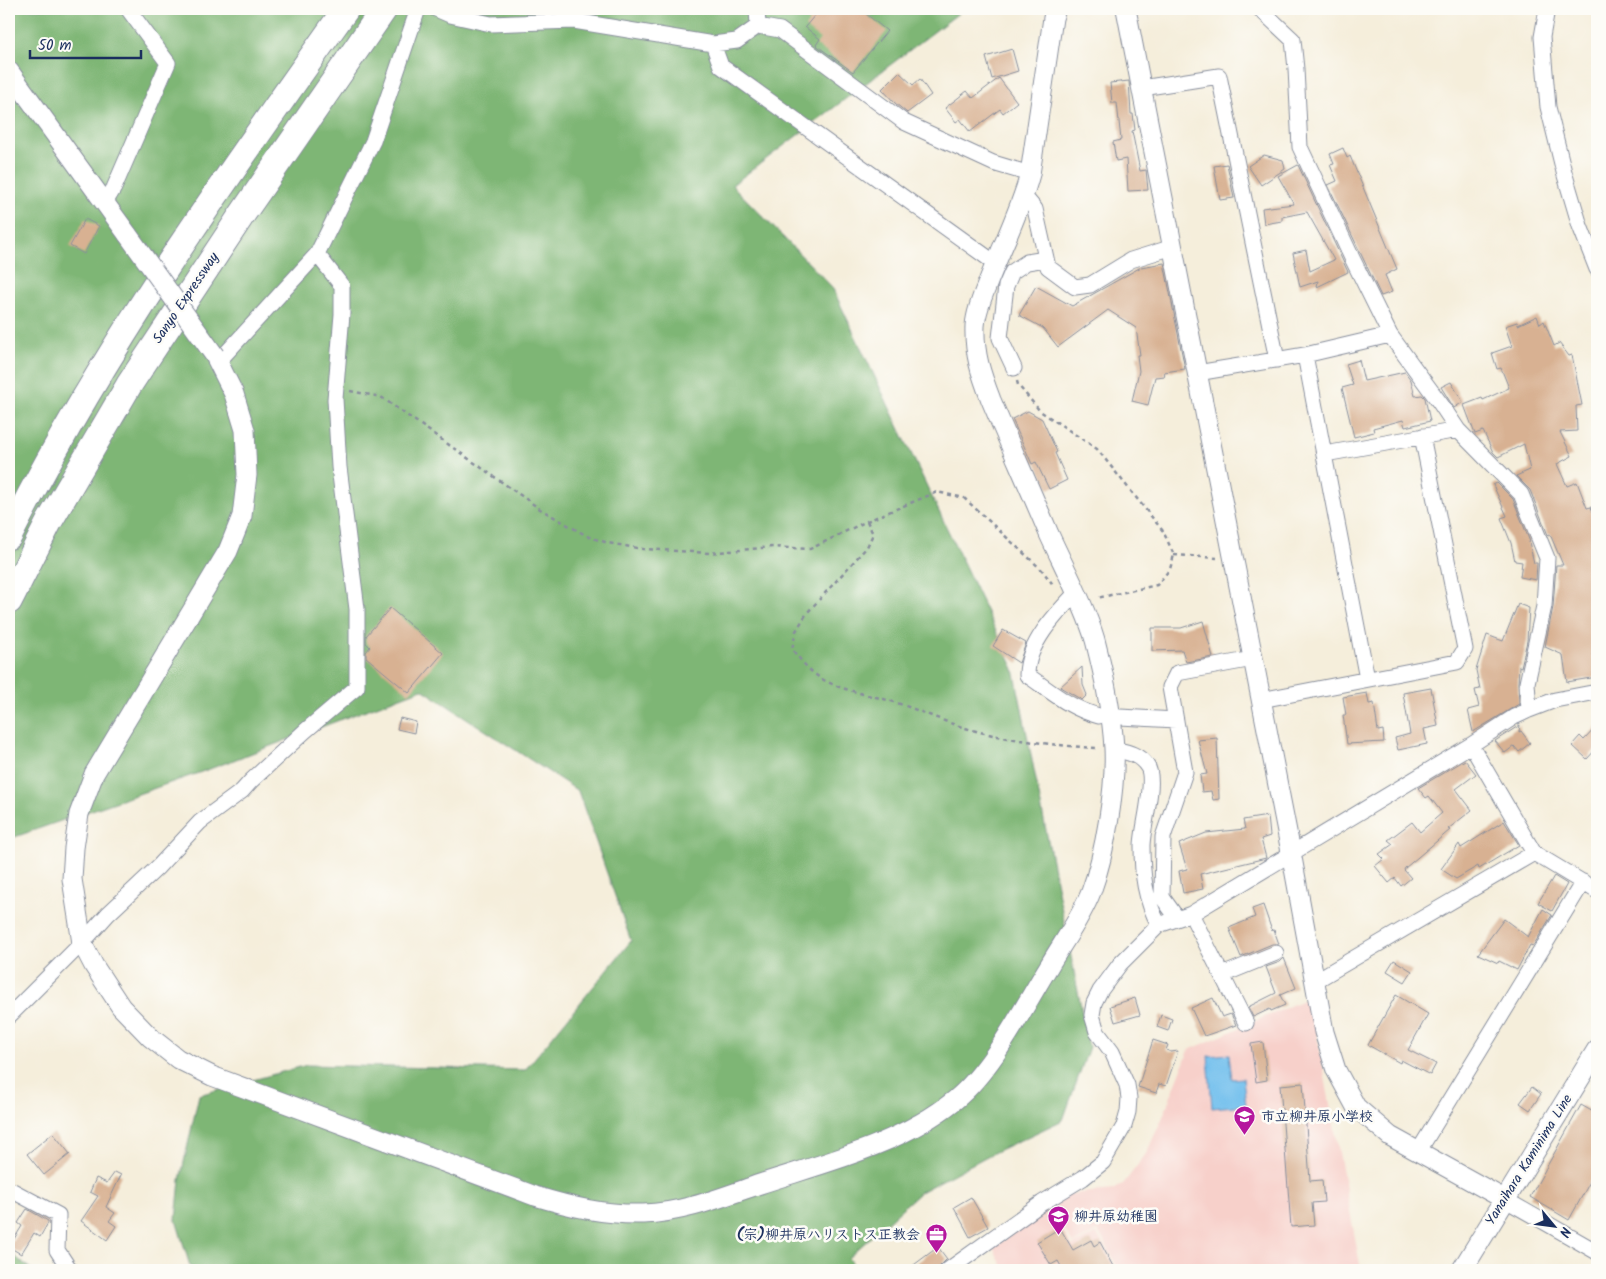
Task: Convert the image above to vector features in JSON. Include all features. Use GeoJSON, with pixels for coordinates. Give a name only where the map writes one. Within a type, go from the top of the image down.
{"type":"FeatureCollection","features":[{"type":"Feature","properties":{"kind":"highway"},"geometry":{"type":"LineString","coordinates":[[9,536],[100,369],[202,213],[346,9]]}},
{"type":"Feature","properties":{"kind":"highway","name":"Sanyo Expressway"},"geometry":{"type":"LineString","coordinates":[[9,601],[49,522],[128,386],[241,216],[384,9]]}},
{"type":"Feature","properties":{"kind":"main road","name":"Yanaihara Kaminima Line"},"geometry":{"type":"LineString","coordinates":[[1462,1270],[1597,1050]]}},
{"type":"Feature","properties":{"kind":"street"},"geometry":{"type":"LineString","coordinates":[[105,202],[114,188],[168,63],[128,9]]}},
{"type":"Feature","properties":{"kind":"street"},"geometry":{"type":"LineString","coordinates":[[216,359],[317,254],[373,141],[418,9]]}},
{"type":"Feature","properties":{"kind":"street"},"geometry":{"type":"LineString","coordinates":[[436,9],[450,15],[491,24],[574,21],[713,44],[737,40],[758,26],[780,30],[904,122],[993,163],[1030,174]]}},
{"type":"Feature","properties":{"kind":"street"},"geometry":{"type":"LineString","coordinates":[[757,9],[758,26]]}},
{"type":"Feature","properties":{"kind":"street"},"geometry":{"type":"LineString","coordinates":[[9,71],[216,359],[234,394],[246,430],[247,475],[242,516],[228,551],[94,774],[79,814],[72,879],[82,943],[94,966],[121,1007],[150,1038],[178,1058],[212,1076],[535,1196],[574,1208],[607,1214],[642,1214],[669,1212],[709,1201],[870,1148],[915,1127],[955,1100],[982,1072],[1013,1026],[1091,893],[1101,855],[1114,778],[1114,749],[1108,697],[1096,646],[1078,598],[990,400],[978,365],[975,324],[981,300],[1024,196],[1030,174],[1053,18],[1056,9]]}},
{"type":"Feature","properties":{"kind":"street"},"geometry":{"type":"LineString","coordinates":[[1126,9],[1291,852],[1324,1032],[1336,1070],[1356,1107],[1390,1136],[1597,1252]]}},
{"type":"Feature","properties":{"kind":"street"},"geometry":{"type":"LineString","coordinates":[[1260,9],[1293,40],[1300,147],[1390,335],[1458,430],[1522,494],[1547,558],[1544,606],[1527,683],[1529,710]]}},
{"type":"Feature","properties":{"kind":"street"},"geometry":{"type":"LineString","coordinates":[[1547,9],[1542,36],[1548,107],[1580,226],[1597,269]]}},
{"type":"Feature","properties":{"kind":"street"},"geometry":{"type":"LineString","coordinates":[[713,44],[721,66],[995,263]]}},
{"type":"Feature","properties":{"kind":"street"},"geometry":{"type":"LineString","coordinates":[[1142,88],[1220,76],[1277,360]]}},
{"type":"Feature","properties":{"kind":"street"},"geometry":{"type":"LineString","coordinates":[[1024,196],[1035,209],[1048,267],[1075,287],[1090,285],[1131,260],[1173,247]]}},
{"type":"Feature","properties":{"kind":"street"},"geometry":{"type":"LineString","coordinates":[[9,1016],[82,943],[108,914],[158,868],[200,822],[242,791],[251,780],[305,731],[357,687],[357,609],[339,467],[335,399],[342,314],[342,286],[317,254]]}},
{"type":"Feature","properties":{"kind":"street"},"geometry":{"type":"LineString","coordinates":[[1014,368],[1000,338],[1006,286],[1012,272],[1027,262],[1046,259]]}},
{"type":"Feature","properties":{"kind":"street"},"geometry":{"type":"LineString","coordinates":[[1197,373],[1306,355],[1390,335]]}},
{"type":"Feature","properties":{"kind":"street"},"geometry":{"type":"LineString","coordinates":[[1306,355],[1366,679]]}},
{"type":"Feature","properties":{"kind":"street"},"geometry":{"type":"LineString","coordinates":[[1324,454],[1458,430]]}},
{"type":"Feature","properties":{"kind":"street"},"geometry":{"type":"LineString","coordinates":[[1261,700],[1457,662],[1465,649],[1422,436]]}},
{"type":"Feature","properties":{"kind":"street"},"geometry":{"type":"LineString","coordinates":[[1078,598],[1057,612],[1041,634],[1027,665],[1027,674],[1070,706],[1099,716]]}},
{"type":"Feature","properties":{"kind":"street"},"geometry":{"type":"LineString","coordinates":[[1246,1024],[1222,975],[1184,916],[1162,897],[1163,837],[1185,772],[1170,687],[1177,673],[1253,658]]}},
{"type":"Feature","properties":{"kind":"street"},"geometry":{"type":"LineString","coordinates":[[948,1270],[1042,1203],[1083,1178],[1103,1162],[1116,1142],[1128,1112],[1129,1098],[1127,1085],[1112,1052],[1097,1032],[1092,1015],[1094,1003],[1115,970],[1159,925],[1184,916],[1471,745],[1514,717],[1555,700],[1597,692]]}},
{"type":"Feature","properties":{"kind":"street"},"geometry":{"type":"LineString","coordinates":[[1120,717],[1176,720]]}},
{"type":"Feature","properties":{"kind":"street"},"geometry":{"type":"LineString","coordinates":[[1471,745],[1534,853],[1597,891]]}},
{"type":"Feature","properties":{"kind":"street"},"geometry":{"type":"LineString","coordinates":[[1114,749],[1133,753],[1148,767],[1151,780],[1142,845],[1146,895],[1151,911],[1159,925]]}},
{"type":"Feature","properties":{"kind":"street"},"geometry":{"type":"LineString","coordinates":[[1315,981],[1534,853]]}},
{"type":"Feature","properties":{"kind":"street"},"geometry":{"type":"LineString","coordinates":[[1418,1152],[1583,882]]}},
{"type":"Feature","properties":{"kind":"street"},"geometry":{"type":"LineString","coordinates":[[1222,975],[1276,953]]}},
{"type":"Feature","properties":{"kind":"street"},"geometry":{"type":"LineString","coordinates":[[9,1191],[13,1190],[58,1215],[57,1250],[70,1270]]}},
{"type":"Feature","properties":{"kind":"path"},"geometry":{"type":"LineString","coordinates":[[336,388],[381,397],[540,510],[590,537],[608,543],[643,549],[709,553],[772,547],[810,549],[867,521],[937,492],[964,498],[1042,570],[1056,588],[1078,598],[1157,585],[1170,569],[1174,555],[1163,531],[1097,449],[1040,411],[1018,385],[1014,368]]}},
{"type":"Feature","properties":{"kind":"path"},"geometry":{"type":"LineString","coordinates":[[867,521],[873,534],[867,547],[807,613],[796,631],[792,650],[801,662],[821,679],[896,703],[961,727],[1019,739],[1078,747],[1114,749]]}},
{"type":"Feature","properties":{"kind":"path"},"geometry":{"type":"LineString","coordinates":[[1174,555],[1234,559]]}},
{"type":"Feature","properties":{"kind":"shaded area","name":"市立柳井原小学校"},"geometry":{"type":"Polygon","coordinates":[[[1310,997],[1361,1270],[1119,1270],[1098,1231],[1073,1244],[1051,1206],[1069,1194],[1114,1190],[1124,1183],[1146,1154],[1189,1050],[1310,997]]]}},
{"type":"Feature","properties":{"kind":"shaded area"},"geometry":{"type":"Polygon","coordinates":[[[1049,1207],[1072,1246],[1097,1233],[1117,1270],[1005,1270],[993,1248],[1049,1207]]]}},
{"type":"Feature","properties":{"kind":"green space"},"geometry":{"type":"Polygon","coordinates":[[[9,9],[964,9],[732,185],[832,287],[1014,669],[1089,1047],[1063,1120],[991,1154],[920,1192],[848,1258],[858,1270],[196,1270],[190,1266],[176,1220],[180,1180],[199,1095],[307,1065],[525,1070],[631,941],[578,791],[422,689],[207,770],[9,839],[9,9]]]}},
{"type":"Feature","properties":{"kind":"green space"},"geometry":{"type":"Polygon","coordinates":[[[9,1252],[32,1270],[9,1270],[9,1252]]]}},
{"type":"Feature","properties":{"kind":"water"},"geometry":{"type":"Polygon","coordinates":[[[1229,1054],[1232,1079],[1243,1078],[1246,1105],[1212,1108],[1208,1056],[1229,1054]]]}},
{"type":"Feature","properties":{"kind":"building"},"geometry":{"type":"Polygon","coordinates":[[[820,9],[860,9],[887,31],[853,72],[816,45],[820,39],[805,27],[820,9]]]}},
{"type":"Feature","properties":{"kind":"building"},"geometry":{"type":"Polygon","coordinates":[[[1012,49],[1018,71],[992,79],[986,57],[1012,49]]]}},
{"type":"Feature","properties":{"kind":"building"},"geometry":{"type":"Polygon","coordinates":[[[899,72],[913,85],[920,79],[931,95],[907,113],[882,89],[899,72]]]}},
{"type":"Feature","properties":{"kind":"building"},"geometry":{"type":"Polygon","coordinates":[[[999,78],[1017,102],[1003,113],[1000,109],[970,132],[960,119],[956,122],[945,108],[967,91],[973,98],[999,78]]]}},
{"type":"Feature","properties":{"kind":"building"},"geometry":{"type":"Polygon","coordinates":[[[1129,81],[1131,114],[1133,114],[1135,130],[1132,131],[1140,171],[1146,170],[1148,190],[1128,191],[1126,159],[1116,161],[1113,142],[1121,140],[1117,103],[1112,103],[1110,83],[1129,81]]]}},
{"type":"Feature","properties":{"kind":"building"},"geometry":{"type":"Polygon","coordinates":[[[1343,148],[1347,158],[1350,156],[1397,269],[1385,275],[1392,292],[1381,296],[1328,185],[1337,181],[1330,165],[1334,164],[1330,154],[1343,148]]]}},
{"type":"Feature","properties":{"kind":"building"},"geometry":{"type":"Polygon","coordinates":[[[1264,155],[1283,160],[1285,169],[1261,185],[1248,166],[1264,155]]]}},
{"type":"Feature","properties":{"kind":"building"},"geometry":{"type":"Polygon","coordinates":[[[1227,164],[1234,198],[1220,200],[1214,166],[1227,164]]]}},
{"type":"Feature","properties":{"kind":"building"},"geometry":{"type":"Polygon","coordinates":[[[1298,165],[1348,272],[1317,287],[1318,281],[1300,287],[1293,253],[1306,250],[1310,271],[1334,260],[1307,212],[1282,217],[1282,221],[1264,224],[1262,208],[1294,204],[1278,176],[1298,165]]]}},
{"type":"Feature","properties":{"kind":"building"},"geometry":{"type":"Polygon","coordinates":[[[85,219],[99,226],[84,254],[70,246],[85,219]]]}},
{"type":"Feature","properties":{"kind":"building"},"geometry":{"type":"Polygon","coordinates":[[[1164,263],[1185,369],[1164,372],[1165,376],[1155,377],[1148,405],[1132,401],[1139,371],[1137,355],[1140,355],[1136,328],[1108,310],[1058,347],[1043,328],[1019,315],[1036,286],[1072,306],[1141,267],[1164,263]]]}},
{"type":"Feature","properties":{"kind":"building"},"geometry":{"type":"Polygon","coordinates":[[[1537,316],[1540,324],[1544,321],[1554,346],[1559,343],[1569,356],[1572,355],[1582,405],[1576,406],[1577,431],[1560,432],[1572,456],[1557,464],[1567,486],[1577,482],[1587,508],[1591,507],[1597,523],[1597,593],[1595,612],[1597,613],[1597,623],[1593,632],[1597,633],[1597,643],[1593,653],[1597,677],[1567,682],[1563,655],[1545,647],[1553,607],[1556,565],[1563,565],[1550,534],[1548,535],[1530,490],[1516,476],[1530,470],[1524,444],[1498,457],[1493,452],[1483,431],[1475,434],[1464,405],[1482,398],[1483,400],[1509,388],[1501,368],[1497,369],[1492,353],[1512,346],[1505,326],[1517,322],[1518,325],[1537,316]]]}},
{"type":"Feature","properties":{"kind":"building"},"geometry":{"type":"Polygon","coordinates":[[[1359,360],[1364,381],[1405,372],[1411,380],[1415,396],[1422,395],[1425,398],[1430,421],[1405,427],[1403,420],[1373,428],[1374,432],[1354,437],[1342,388],[1353,385],[1346,364],[1359,360]]]}},
{"type":"Feature","properties":{"kind":"building"},"geometry":{"type":"Polygon","coordinates":[[[1451,382],[1463,402],[1454,408],[1441,387],[1451,382]]]}},
{"type":"Feature","properties":{"kind":"building"},"geometry":{"type":"Polygon","coordinates":[[[1028,411],[1042,419],[1067,480],[1049,489],[1036,462],[1032,464],[1012,419],[1028,411]]]}},
{"type":"Feature","properties":{"kind":"building"},"geometry":{"type":"Polygon","coordinates":[[[1497,483],[1513,499],[1530,542],[1534,563],[1537,563],[1536,580],[1520,577],[1522,562],[1515,561],[1511,543],[1501,518],[1507,516],[1493,485],[1497,483]]]}},
{"type":"Feature","properties":{"kind":"building"},"geometry":{"type":"Polygon","coordinates":[[[1518,604],[1529,608],[1527,641],[1521,667],[1519,666],[1519,704],[1473,732],[1468,710],[1479,707],[1475,690],[1480,689],[1476,670],[1487,635],[1503,641],[1518,604]]]}},
{"type":"Feature","properties":{"kind":"building"},"geometry":{"type":"Polygon","coordinates":[[[390,608],[443,653],[409,693],[366,657],[366,652],[370,647],[366,643],[366,636],[390,608]]]}},
{"type":"Feature","properties":{"kind":"building"},"geometry":{"type":"Polygon","coordinates":[[[1203,621],[1213,657],[1186,662],[1182,650],[1152,651],[1152,628],[1181,628],[1203,621]]]}},
{"type":"Feature","properties":{"kind":"building"},"geometry":{"type":"Polygon","coordinates":[[[1003,630],[1026,643],[1019,663],[993,646],[1003,630]]]}},
{"type":"Feature","properties":{"kind":"building"},"geometry":{"type":"Polygon","coordinates":[[[1082,667],[1083,685],[1087,695],[1082,700],[1060,687],[1082,667]]]}},
{"type":"Feature","properties":{"kind":"building"},"geometry":{"type":"Polygon","coordinates":[[[1431,688],[1438,726],[1424,729],[1427,744],[1398,750],[1395,738],[1410,734],[1403,693],[1431,688]]]}},
{"type":"Feature","properties":{"kind":"building"},"geometry":{"type":"Polygon","coordinates":[[[1367,693],[1369,704],[1374,703],[1378,731],[1383,730],[1384,742],[1347,744],[1343,715],[1346,715],[1343,697],[1367,693]]]}},
{"type":"Feature","properties":{"kind":"building"},"geometry":{"type":"Polygon","coordinates":[[[400,718],[416,722],[414,733],[397,729],[400,718]]]}},
{"type":"Feature","properties":{"kind":"building"},"geometry":{"type":"Polygon","coordinates":[[[1520,725],[1519,732],[1521,731],[1530,743],[1519,752],[1514,746],[1505,753],[1495,741],[1520,725]]]}},
{"type":"Feature","properties":{"kind":"building"},"geometry":{"type":"Polygon","coordinates":[[[1597,726],[1597,748],[1587,759],[1572,745],[1580,736],[1584,740],[1597,726]]]}},
{"type":"Feature","properties":{"kind":"building"},"geometry":{"type":"Polygon","coordinates":[[[1217,738],[1219,799],[1213,800],[1211,791],[1202,792],[1200,775],[1207,774],[1198,740],[1217,738]]]}},
{"type":"Feature","properties":{"kind":"building"},"geometry":{"type":"Polygon","coordinates":[[[1465,760],[1476,774],[1456,789],[1472,810],[1405,868],[1404,870],[1411,878],[1401,886],[1395,878],[1389,883],[1375,866],[1384,859],[1379,854],[1393,844],[1388,840],[1412,822],[1420,832],[1442,813],[1429,796],[1426,798],[1418,788],[1465,760]]]}},
{"type":"Feature","properties":{"kind":"building"},"geometry":{"type":"Polygon","coordinates":[[[1268,816],[1270,836],[1261,839],[1266,858],[1200,874],[1203,889],[1183,893],[1179,871],[1187,869],[1179,844],[1206,833],[1245,829],[1243,820],[1268,816]]]}},
{"type":"Feature","properties":{"kind":"building"},"geometry":{"type":"Polygon","coordinates":[[[1504,821],[1519,845],[1479,869],[1478,866],[1456,879],[1441,869],[1459,844],[1461,848],[1504,821]]]}},
{"type":"Feature","properties":{"kind":"building"},"geometry":{"type":"Polygon","coordinates":[[[1554,876],[1567,884],[1552,911],[1538,903],[1554,876]]]}},
{"type":"Feature","properties":{"kind":"building"},"geometry":{"type":"Polygon","coordinates":[[[1263,905],[1272,931],[1274,930],[1279,944],[1272,944],[1241,957],[1229,928],[1255,917],[1252,909],[1263,905]]]}},
{"type":"Feature","properties":{"kind":"building"},"geometry":{"type":"Polygon","coordinates":[[[1543,909],[1552,915],[1533,946],[1530,945],[1517,970],[1478,954],[1504,919],[1528,937],[1543,909]]]}},
{"type":"Feature","properties":{"kind":"building"},"geometry":{"type":"Polygon","coordinates":[[[1284,958],[1296,988],[1280,995],[1285,1005],[1271,1011],[1270,1009],[1253,1017],[1248,1007],[1276,993],[1266,967],[1280,962],[1284,958]]]}},
{"type":"Feature","properties":{"kind":"building"},"geometry":{"type":"Polygon","coordinates":[[[1394,960],[1412,971],[1405,982],[1387,971],[1394,960]]]}},
{"type":"Feature","properties":{"kind":"building"},"geometry":{"type":"Polygon","coordinates":[[[1396,995],[1428,1014],[1408,1050],[1436,1064],[1430,1075],[1401,1060],[1400,1063],[1368,1045],[1396,995]]]}},
{"type":"Feature","properties":{"kind":"building"},"geometry":{"type":"Polygon","coordinates":[[[1135,998],[1140,1015],[1115,1022],[1110,1006],[1135,998]]]}},
{"type":"Feature","properties":{"kind":"building"},"geometry":{"type":"Polygon","coordinates":[[[1213,998],[1222,1017],[1231,1014],[1236,1025],[1204,1036],[1191,1008],[1213,998]]]}},
{"type":"Feature","properties":{"kind":"building"},"geometry":{"type":"Polygon","coordinates":[[[1161,1015],[1172,1019],[1168,1031],[1157,1027],[1161,1015]]]}},
{"type":"Feature","properties":{"kind":"building"},"geometry":{"type":"Polygon","coordinates":[[[1153,1040],[1168,1045],[1166,1050],[1171,1052],[1178,1051],[1166,1086],[1159,1084],[1156,1093],[1138,1087],[1153,1040]]]}},
{"type":"Feature","properties":{"kind":"building"},"geometry":{"type":"Polygon","coordinates":[[[1263,1042],[1267,1080],[1256,1082],[1251,1044],[1263,1042]]]}},
{"type":"Feature","properties":{"kind":"building"},"geometry":{"type":"Polygon","coordinates":[[[1303,1083],[1310,1181],[1322,1180],[1324,1202],[1312,1203],[1314,1225],[1291,1227],[1280,1085],[1303,1083]]]}},
{"type":"Feature","properties":{"kind":"building"},"geometry":{"type":"Polygon","coordinates":[[[1532,1087],[1541,1094],[1530,1110],[1520,1103],[1532,1087]]]}},
{"type":"Feature","properties":{"kind":"building"},"geometry":{"type":"Polygon","coordinates":[[[1581,1105],[1597,1114],[1597,1169],[1569,1220],[1530,1197],[1581,1105]]]}},
{"type":"Feature","properties":{"kind":"building"},"geometry":{"type":"Polygon","coordinates":[[[53,1133],[70,1154],[44,1175],[27,1154],[53,1133]]]}},
{"type":"Feature","properties":{"kind":"building"},"geometry":{"type":"Polygon","coordinates":[[[115,1172],[121,1175],[106,1207],[115,1213],[109,1221],[116,1226],[107,1240],[81,1221],[98,1196],[90,1192],[96,1178],[107,1183],[115,1172]]]}},
{"type":"Feature","properties":{"kind":"building"},"geometry":{"type":"Polygon","coordinates":[[[971,1197],[988,1227],[970,1237],[954,1207],[971,1197]]]}},
{"type":"Feature","properties":{"kind":"building"},"geometry":{"type":"Polygon","coordinates":[[[27,1209],[48,1221],[48,1223],[40,1237],[34,1233],[21,1254],[9,1247],[22,1226],[18,1223],[27,1209]]]}},
{"type":"Feature","properties":{"kind":"building"},"geometry":{"type":"Polygon","coordinates":[[[1060,1228],[1073,1250],[1091,1240],[1094,1246],[1100,1242],[1115,1270],[1063,1270],[1058,1261],[1051,1265],[1037,1242],[1060,1228]]]}},
{"type":"Feature","properties":{"kind":"building","name":"(宗)柳井原ハリストス正教会"},"geometry":{"type":"Polygon","coordinates":[[[938,1247],[947,1259],[935,1270],[907,1270],[938,1247]]]}},
{"type":"Feature","properties":{"kind":"place","name":"市立柳井原小学校"},"geometry":{"type":"Point","coordinates":[1245,1136]}},
{"type":"Feature","properties":{"kind":"place","name":"柳井原幼稚園"},"geometry":{"type":"Point","coordinates":[1058,1236]}},
{"type":"Feature","properties":{"kind":"place","name":"(宗)柳井原ハリストス正教会"},"geometry":{"type":"Point","coordinates":[936,1254]}}]}
